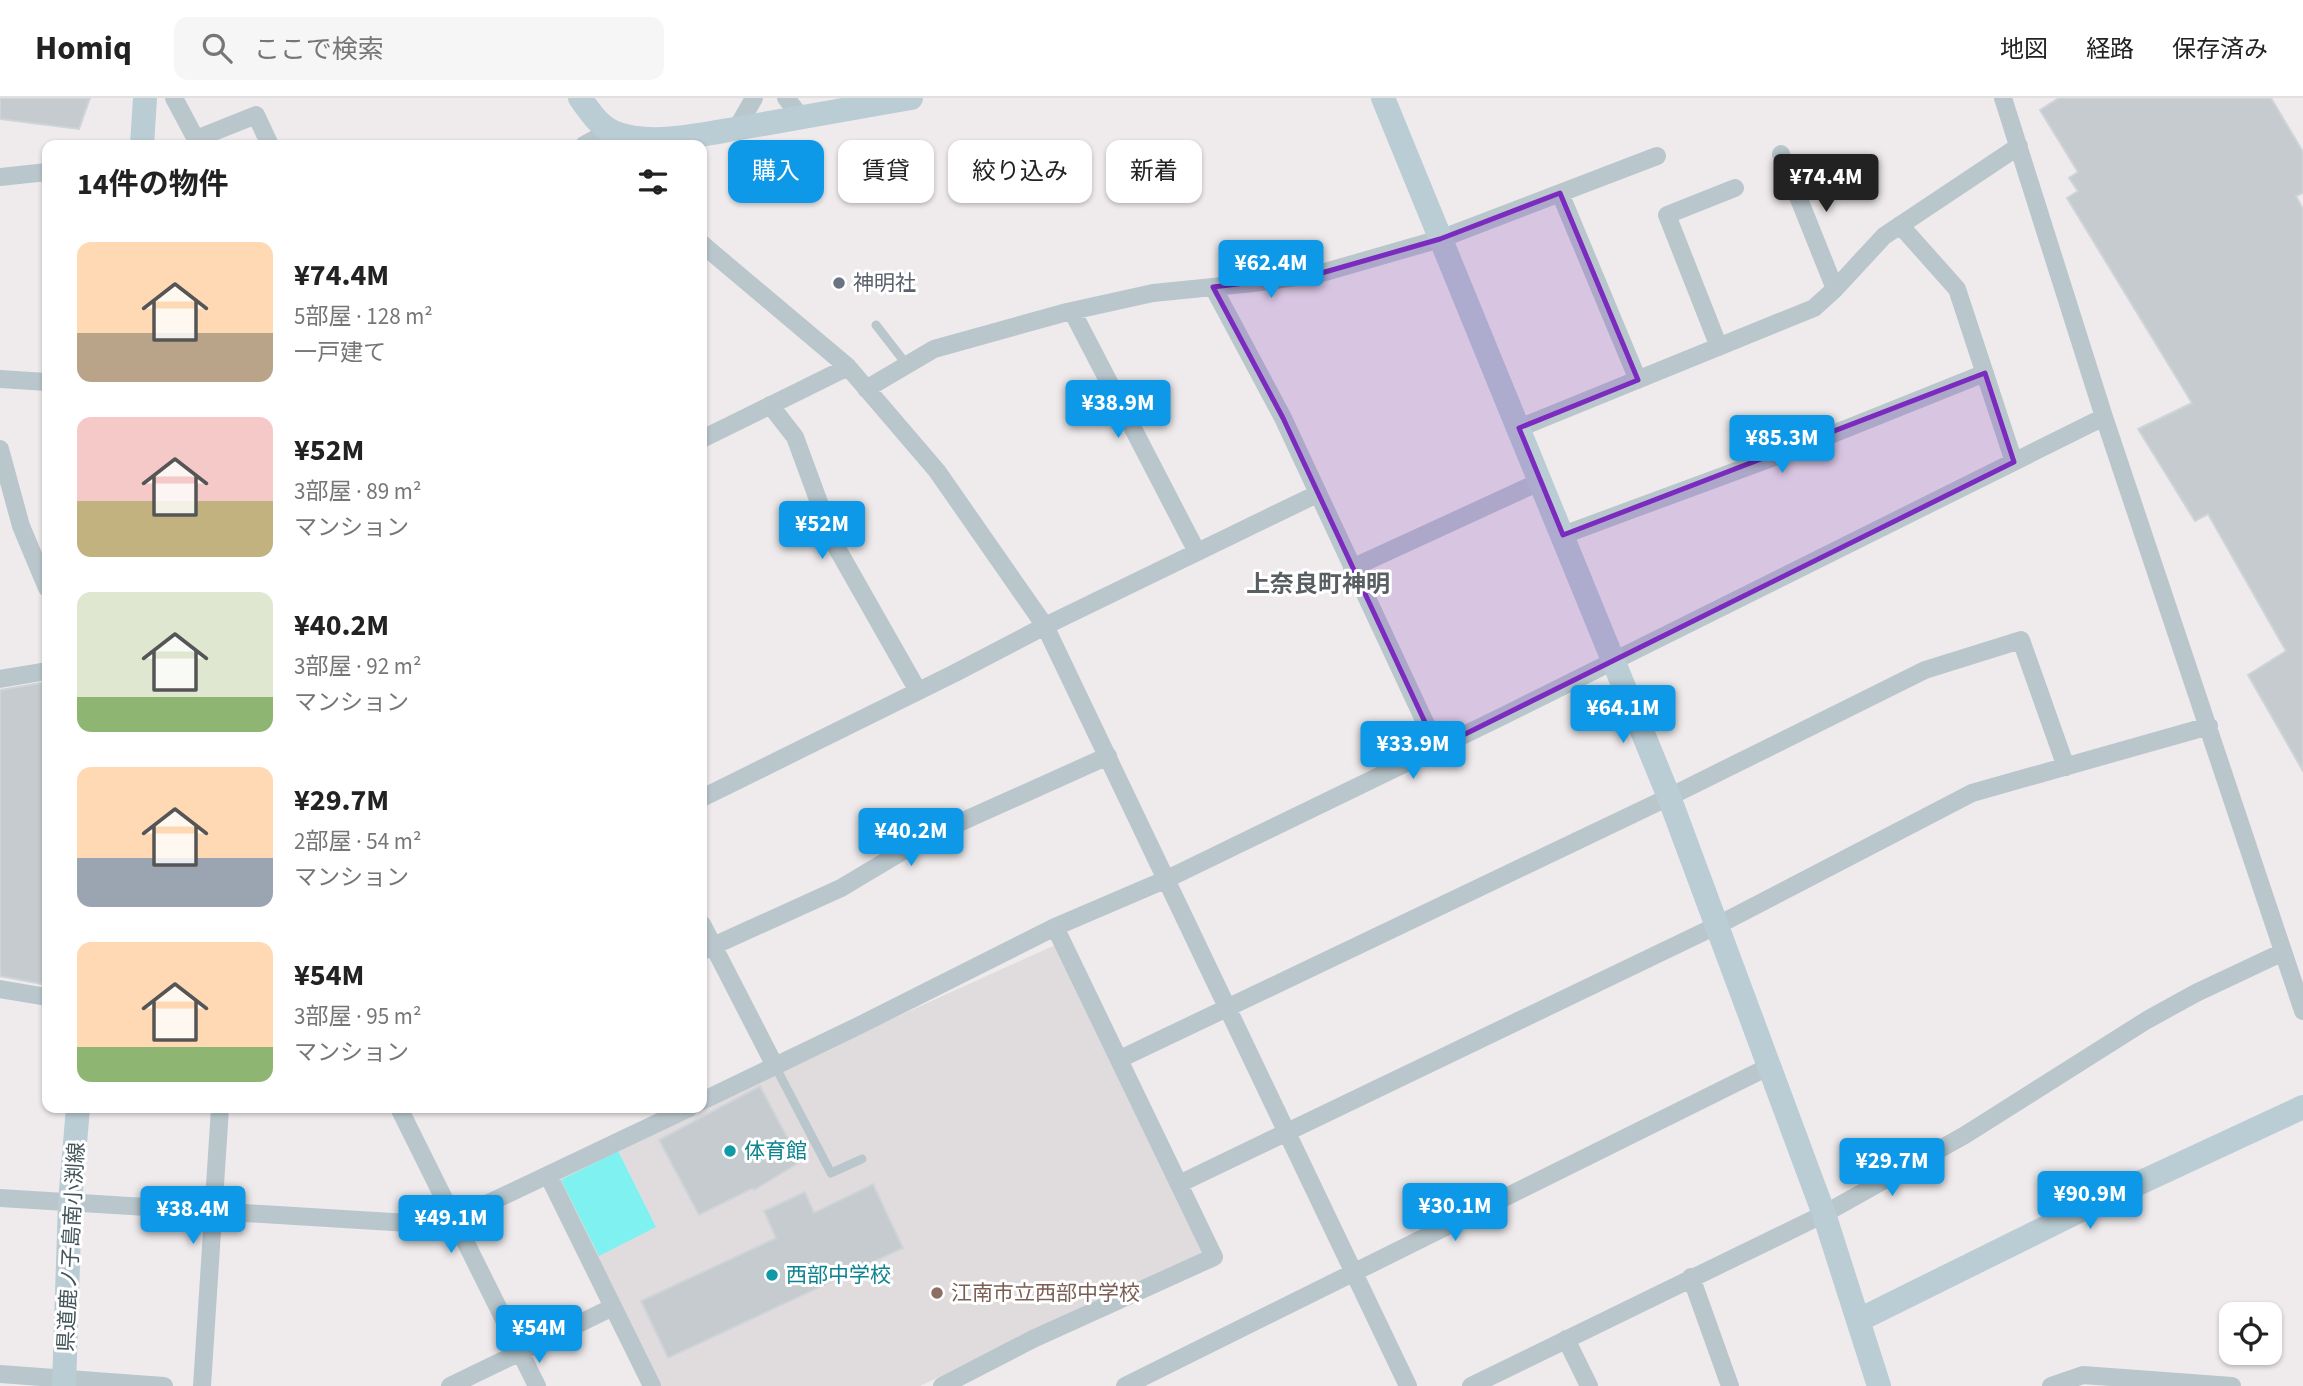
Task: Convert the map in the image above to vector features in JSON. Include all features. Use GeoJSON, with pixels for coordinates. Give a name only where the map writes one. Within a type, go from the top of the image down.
{"type":"FeatureCollection","features":[{"type":"Feature","properties":{"kind":"street"},"geometry":{"type":"LineString","coordinates":[[142,140],[145,98]]}},
{"type":"Feature","properties":{"kind":"street"},"geometry":{"type":"LineString","coordinates":[[174,98],[196,140]]}},
{"type":"Feature","properties":{"kind":"street"},"geometry":{"type":"LineString","coordinates":[[580,98],[594,118],[618,137],[661,139],[911,98]]}},
{"type":"Feature","properties":{"kind":"street"},"geometry":{"type":"LineString","coordinates":[[737,128],[754,98]]}},
{"type":"Feature","properties":{"kind":"street"},"geometry":{"type":"LineString","coordinates":[[786,98],[802,117]]}},
{"type":"Feature","properties":{"kind":"street"},"geometry":{"type":"LineString","coordinates":[[1384,98],[1669,797],[1824,1214],[1880,1386]]}},
{"type":"Feature","properties":{"kind":"street"},"geometry":{"type":"LineString","coordinates":[[2003,98],[2104,417],[2303,1011]]}},
{"type":"Feature","properties":{"kind":"street"},"geometry":{"type":"LineString","coordinates":[[201,140],[256,115],[268,140]]}},
{"type":"Feature","properties":{"kind":"street"},"geometry":{"type":"LineString","coordinates":[[1519,428],[1814,308],[1884,236],[2019,146]]}},
{"type":"Feature","properties":{"kind":"street"},"geometry":{"type":"LineString","coordinates":[[1781,154],[1835,289]]}},
{"type":"Feature","properties":{"kind":"street"},"geometry":{"type":"LineString","coordinates":[[866,388],[934,349],[1072,311],[1153,293],[1318,274],[1440,239],[1657,156]]}},
{"type":"Feature","properties":{"kind":"street"},"geometry":{"type":"LineString","coordinates":[[0,177],[42,173]]}},
{"type":"Feature","properties":{"kind":"street"},"geometry":{"type":"LineString","coordinates":[[1719,347],[1667,215],[1735,188]]}},
{"type":"Feature","properties":{"kind":"street"},"geometry":{"type":"LineString","coordinates":[[1560,193],[1638,380]]}},
{"type":"Feature","properties":{"kind":"street"},"geometry":{"type":"LineString","coordinates":[[1900,225],[1957,289],[2014,462]]}},
{"type":"Feature","properties":{"kind":"street"},"geometry":{"type":"LineString","coordinates":[[707,248],[848,367],[937,471],[1045,626],[1408,1386]]}},
{"type":"Feature","properties":{"kind":"street"},"geometry":{"type":"LineString","coordinates":[[1213,287],[1283,418],[1437,748]]}},
{"type":"Feature","properties":{"kind":"street"},"geometry":{"type":"LineString","coordinates":[[1072,311],[1197,552]]}},
{"type":"Feature","properties":{"kind":"street"},"geometry":{"type":"LineString","coordinates":[[707,436],[848,367]]}},
{"type":"Feature","properties":{"kind":"street"},"geometry":{"type":"LineString","coordinates":[[1563,536],[1793,450],[1985,373]]}},
{"type":"Feature","properties":{"kind":"street"},"geometry":{"type":"LineString","coordinates":[[0,379],[42,382]]}},
{"type":"Feature","properties":{"kind":"street"},"geometry":{"type":"LineString","coordinates":[[770,405],[795,437],[834,543],[918,691]]}},
{"type":"Feature","properties":{"kind":"street"},"geometry":{"type":"LineString","coordinates":[[707,1099],[1055,927],[1167,879],[1437,748],[2104,417]]}},
{"type":"Feature","properties":{"kind":"street"},"geometry":{"type":"LineString","coordinates":[[0,449],[21,526],[42,577]]}},
{"type":"Feature","properties":{"kind":"street"},"geometry":{"type":"LineString","coordinates":[[1352,568],[1539,482]]}},
{"type":"Feature","properties":{"kind":"street"},"geometry":{"type":"LineString","coordinates":[[707,796],[1045,626],[1317,494]]}},
{"type":"Feature","properties":{"kind":"street"},"geometry":{"type":"LineString","coordinates":[[1119,1059],[1669,797],[1925,670],[2021,640],[2066,767]]}},
{"type":"Feature","properties":{"kind":"street"},"geometry":{"type":"LineString","coordinates":[[0,679],[42,672]]}},
{"type":"Feature","properties":{"kind":"street"},"geometry":{"type":"LineString","coordinates":[[1179,1184],[1718,925],[1972,793],[2209,726]]}},
{"type":"Feature","properties":{"kind":"street"},"geometry":{"type":"LineString","coordinates":[[775,1066],[707,949],[841,888],[923,839],[1108,756]]}},
{"type":"Feature","properties":{"kind":"street"},"geometry":{"type":"LineString","coordinates":[[942,1386],[1033,1339],[1214,1257],[1055,927]]}},
{"type":"Feature","properties":{"kind":"street"},"geometry":{"type":"LineString","coordinates":[[1471,1386],[1824,1214],[1965,1135],[2147,1020],[2196,993],[2283,952]]}},
{"type":"Feature","properties":{"kind":"street"},"geometry":{"type":"LineString","coordinates":[[0,989],[42,996]]}},
{"type":"Feature","properties":{"kind":"street"},"geometry":{"type":"LineString","coordinates":[[1125,1386],[1768,1067]]}},
{"type":"Feature","properties":{"kind":"street"},"geometry":{"type":"LineString","coordinates":[[1859,1320],[2077,1212],[2303,1107]]}},
{"type":"Feature","properties":{"kind":"street","name":"県道鹿ノ子島南小渕線"},"geometry":{"type":"LineString","coordinates":[[64,1383],[70,1202],[78,1113]]}},
{"type":"Feature","properties":{"kind":"street"},"geometry":{"type":"LineString","coordinates":[[202,1386],[220,1113]]}},
{"type":"Feature","properties":{"kind":"street"},"geometry":{"type":"LineString","coordinates":[[402,1113],[537,1386]]}},
{"type":"Feature","properties":{"kind":"street"},"geometry":{"type":"LineString","coordinates":[[0,1198],[425,1224],[455,1219],[678,1113]]}},
{"type":"Feature","properties":{"kind":"street"},"geometry":{"type":"LineString","coordinates":[[548,1175],[611,1308],[652,1386]]}},
{"type":"Feature","properties":{"kind":"street"},"geometry":{"type":"LineString","coordinates":[[1691,1278],[1730,1386]]}},
{"type":"Feature","properties":{"kind":"street"},"geometry":{"type":"LineString","coordinates":[[450,1386],[611,1308]]}},
{"type":"Feature","properties":{"kind":"street"},"geometry":{"type":"LineString","coordinates":[[1566,1339],[1589,1386]]}},
{"type":"Feature","properties":{"kind":"street"},"geometry":{"type":"LineString","coordinates":[[0,1374],[64,1383],[163,1386]]}},
{"type":"Feature","properties":{"kind":"street"},"geometry":{"type":"LineString","coordinates":[[2050,1386],[2083,1375],[2232,1386]]}},
{"type":"Feature","properties":{"kind":"lane"},"geometry":{"type":"LineString","coordinates":[[876,325],[907,365]]}},
{"type":"Feature","properties":{"kind":"lane"},"geometry":{"type":"LineString","coordinates":[[775,1066],[831,1173],[862,1159]]}},
{"type":"Feature","properties":{"kind":"highlighted area"},"geometry":{"type":"Polygon","coordinates":[[[1560,193],[1638,380],[1519,428],[1563,535],[1985,373],[2014,462],[1437,748],[1283,418],[1213,287],[1318,274],[1440,239],[1560,193]]]}},
{"type":"Feature","properties":{"kind":"shaded area"},"geometry":{"type":"Polygon","coordinates":[[[1055,945],[1205,1254],[920,1386],[658,1386],[548,1175],[685,1113],[707,1113],[707,1103],[1055,945]]]}},
{"type":"Feature","properties":{"kind":"water"},"geometry":{"type":"Polygon","coordinates":[[[618,1151],[656,1227],[599,1256],[561,1180],[618,1151]]]}},
{"type":"Feature","properties":{"kind":"building"},"geometry":{"type":"Polygon","coordinates":[[[0,98],[90,98],[79,129],[0,119],[0,98]]]}},
{"type":"Feature","properties":{"kind":"building"},"geometry":{"type":"Polygon","coordinates":[[[2059,98],[2271,98],[2303,152],[2303,193],[2296,196],[2303,209],[2303,771],[2248,675],[2286,651],[2208,514],[2195,521],[2138,429],[2192,403],[2067,198],[2078,191],[2069,178],[2078,172],[2040,110],[2059,98]]]}},
{"type":"Feature","properties":{"kind":"building"},"geometry":{"type":"Polygon","coordinates":[[[42,683],[42,984],[0,976],[0,690],[42,683]]]}},
{"type":"Feature","properties":{"kind":"building","name":"体育館"},"geometry":{"type":"Polygon","coordinates":[[[760,1086],[800,1162],[754,1190],[753,1188],[699,1215],[659,1140],[760,1086]]]}},
{"type":"Feature","properties":{"kind":"building","name":"西部中学校"},"geometry":{"type":"Polygon","coordinates":[[[873,1184],[903,1248],[668,1358],[641,1301],[776,1238],[764,1211],[805,1192],[814,1213],[873,1184]]]}},
{"type":"Feature","properties":{"kind":"place","name":"神明社"},"geometry":{"type":"Point","coordinates":[839,283]}},
{"type":"Feature","properties":{"kind":"place","name":"体育館"},"geometry":{"type":"Point","coordinates":[730,1151]}},
{"type":"Feature","properties":{"kind":"place","name":"西部中学校"},"geometry":{"type":"Point","coordinates":[772,1275]}},
{"type":"Feature","properties":{"kind":"place","name":"江南市立西部中学校"},"geometry":{"type":"Point","coordinates":[937,1293]}},
{"type":"Feature","properties":{"kind":"district","name":"上奈良町神明"},"geometry":{"type":"Point","coordinates":[1318,584]}}]}
